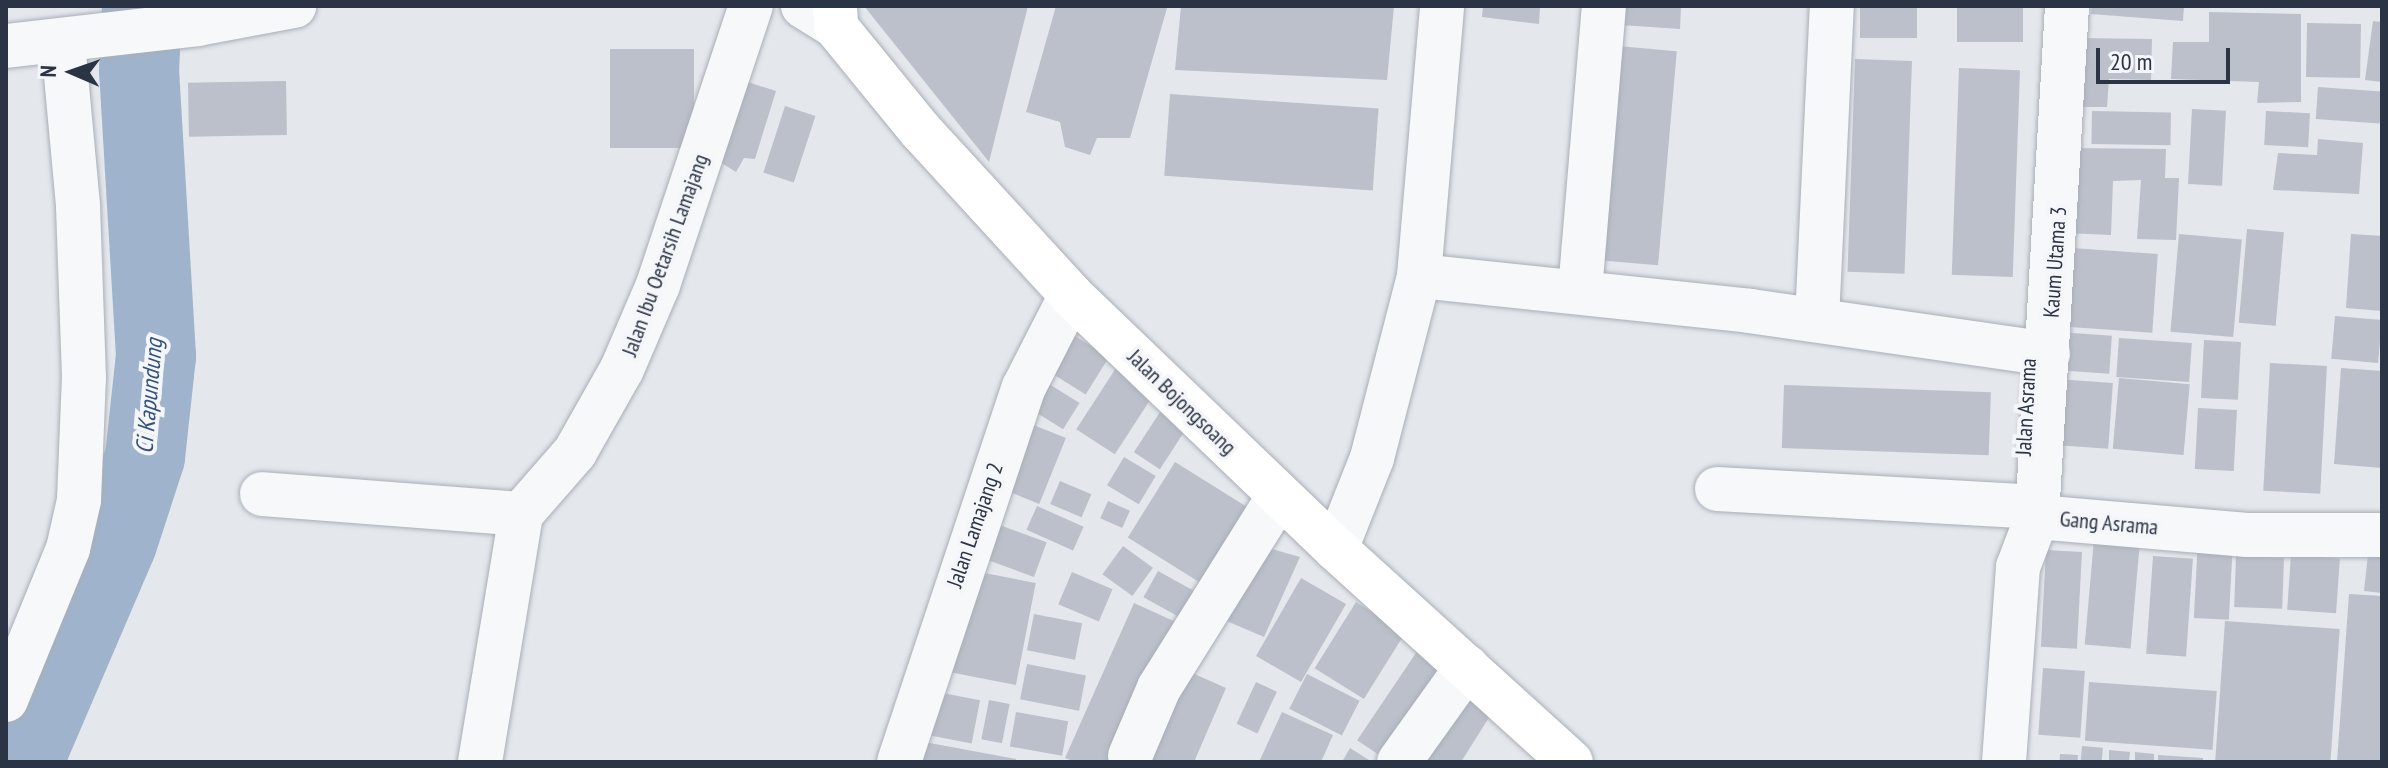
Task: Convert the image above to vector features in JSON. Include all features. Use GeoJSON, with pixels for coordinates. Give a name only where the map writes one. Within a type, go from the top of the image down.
{"type":"FeatureCollection","features":[{"type":"Feature","properties":{"kind":"main road","name":"Jalan Bojongsoang"},"geometry":{"type":"LineString","coordinates":[[825,13],[920,130],[1071,295],[1279,496],[1571,762]]}},
{"type":"Feature","properties":{"kind":"street"},"geometry":{"type":"LineString","coordinates":[[6,46],[80,40],[198,24],[294,6]]}},
{"type":"Feature","properties":{"kind":"street","name":"Jalan Ibu Oetarsih Lamajang"},"geometry":{"type":"LineString","coordinates":[[521,514],[575,452],[622,369],[658,285],[751,6]]}},
{"type":"Feature","properties":{"kind":"street"},"geometry":{"type":"LineString","coordinates":[[1336,549],[1372,458],[1419,276],[1442,6]]}},
{"type":"Feature","properties":{"kind":"street"},"geometry":{"type":"LineString","coordinates":[[1580,291],[1604,6]]}},
{"type":"Feature","properties":{"kind":"street"},"geometry":{"type":"LineString","coordinates":[[1817,320],[1832,6]]}},
{"type":"Feature","properties":{"kind":"street","name":"Jalan Asrama"},"geometry":{"type":"LineString","coordinates":[[2038,353],[2041,6]]}},
{"type":"Feature","properties":{"kind":"street","name":"Kaum Utama 3"},"geometry":{"type":"LineString","coordinates":[[2032,510],[2038,353],[2067,6]]}},
{"type":"Feature","properties":{"kind":"street"},"geometry":{"type":"LineString","coordinates":[[6,700],[68,549],[81,485],[84,378],[78,205],[80,40]]}},
{"type":"Feature","properties":{"kind":"street"},"geometry":{"type":"LineString","coordinates":[[1419,276],[1580,291],[1817,320],[2038,353]]}},
{"type":"Feature","properties":{"kind":"street","name":"Jalan Lamajang 2"},"geometry":{"type":"LineString","coordinates":[[899,762],[1024,387],[1071,295]]}},
{"type":"Feature","properties":{"kind":"street"},"geometry":{"type":"LineString","coordinates":[[1717,489],[2032,510]]}},
{"type":"Feature","properties":{"kind":"street"},"geometry":{"type":"LineString","coordinates":[[262,494],[521,514],[480,762]]}},
{"type":"Feature","properties":{"kind":"street"},"geometry":{"type":"LineString","coordinates":[[1130,756],[1159,688],[1279,496]]}},
{"type":"Feature","properties":{"kind":"street","name":"Gang Asrama"},"geometry":{"type":"LineString","coordinates":[[2004,762],[2018,567],[2032,510],[2247,535],[2382,535]]}},
{"type":"Feature","properties":{"kind":"street"},"geometry":{"type":"LineString","coordinates":[[1399,762],[1467,667]]}},
{"type":"Feature","properties":{"kind":"building"},"geometry":{"type":"Polygon","coordinates":[[[864,6],[1028,6],[989,162],[864,6]]]}},
{"type":"Feature","properties":{"kind":"building"},"geometry":{"type":"Polygon","coordinates":[[[1056,6],[1167,8],[1130,138],[1097,138],[1090,155],[1065,147],[1060,122],[1026,112],[1056,6]]]}},
{"type":"Feature","properties":{"kind":"building"},"geometry":{"type":"Polygon","coordinates":[[[1181,6],[1394,6],[1387,80],[1175,70],[1181,6]]]}},
{"type":"Feature","properties":{"kind":"building"},"geometry":{"type":"Polygon","coordinates":[[[1483,6],[1540,6],[1539,24],[1482,17],[1483,6]]]}},
{"type":"Feature","properties":{"kind":"building"},"geometry":{"type":"Polygon","coordinates":[[[1622,6],[1681,6],[1680,29],[1621,25],[1622,6]]]}},
{"type":"Feature","properties":{"kind":"building"},"geometry":{"type":"Polygon","coordinates":[[[1860,6],[1917,6],[1917,38],[1860,38],[1860,6]]]}},
{"type":"Feature","properties":{"kind":"building"},"geometry":{"type":"Polygon","coordinates":[[[1957,6],[2023,6],[2023,42],[1957,42],[1957,6]]]}},
{"type":"Feature","properties":{"kind":"building"},"geometry":{"type":"Polygon","coordinates":[[[2092,6],[2184,6],[2183,21],[2091,14],[2092,6]]]}},
{"type":"Feature","properties":{"kind":"building"},"geometry":{"type":"Polygon","coordinates":[[[2209,12],[2301,14],[2301,102],[2257,103],[2259,82],[2171,79],[2173,42],[2209,42],[2209,12]]]}},
{"type":"Feature","properties":{"kind":"building"},"geometry":{"type":"Polygon","coordinates":[[[2373,21],[2382,22],[2382,82],[2365,80],[2373,21]]]}},
{"type":"Feature","properties":{"kind":"building"},"geometry":{"type":"Polygon","coordinates":[[[2307,23],[2361,24],[2360,78],[2306,77],[2307,23]]]}},
{"type":"Feature","properties":{"kind":"building"},"geometry":{"type":"Polygon","coordinates":[[[2078,38],[2152,39],[2151,80],[2109,79],[2107,107],[2075,107],[2078,38]]]}},
{"type":"Feature","properties":{"kind":"building"},"geometry":{"type":"Polygon","coordinates":[[[1618,46],[1677,51],[1658,265],[1599,260],[1618,46]]]}},
{"type":"Feature","properties":{"kind":"building"},"geometry":{"type":"Polygon","coordinates":[[[610,49],[694,49],[694,148],[610,148],[610,49]]]}},
{"type":"Feature","properties":{"kind":"building"},"geometry":{"type":"Polygon","coordinates":[[[1855,59],[1912,61],[1905,274],[1848,272],[1855,59]]]}},
{"type":"Feature","properties":{"kind":"building"},"geometry":{"type":"Polygon","coordinates":[[[1959,68],[2020,70],[2013,277],[1952,275],[1959,68]]]}},
{"type":"Feature","properties":{"kind":"building"},"geometry":{"type":"Polygon","coordinates":[[[735,78],[776,91],[755,159],[744,158],[736,172],[712,157],[735,78]]]}},
{"type":"Feature","properties":{"kind":"building"},"geometry":{"type":"Polygon","coordinates":[[[286,81],[287,135],[189,137],[188,83],[286,81]]]}},
{"type":"Feature","properties":{"kind":"building"},"geometry":{"type":"Polygon","coordinates":[[[2318,87],[2382,91],[2380,123],[2316,119],[2318,87]]]}},
{"type":"Feature","properties":{"kind":"building"},"geometry":{"type":"Polygon","coordinates":[[[1170,94],[1378,109],[1373,190],[1164,176],[1170,94]]]}},
{"type":"Feature","properties":{"kind":"building"},"geometry":{"type":"Polygon","coordinates":[[[785,106],[815,116],[794,182],[763,173],[785,106]]]}},
{"type":"Feature","properties":{"kind":"building"},"geometry":{"type":"Polygon","coordinates":[[[2192,109],[2226,111],[2222,186],[2188,184],[2192,109]]]}},
{"type":"Feature","properties":{"kind":"building"},"geometry":{"type":"Polygon","coordinates":[[[2092,111],[2171,112],[2170,145],[2091,144],[2092,111]]]}},
{"type":"Feature","properties":{"kind":"building"},"geometry":{"type":"Polygon","coordinates":[[[2266,111],[2310,113],[2308,147],[2264,145],[2266,111]]]}},
{"type":"Feature","properties":{"kind":"building"},"geometry":{"type":"Polygon","coordinates":[[[2318,139],[2363,143],[2359,194],[2273,190],[2278,153],[2317,155],[2318,139]]]}},
{"type":"Feature","properties":{"kind":"building"},"geometry":{"type":"Polygon","coordinates":[[[2070,148],[2166,149],[2165,178],[2179,178],[2176,240],[2137,239],[2141,180],[2113,181],[2111,235],[2065,233],[2070,148]]]}},
{"type":"Feature","properties":{"kind":"building"},"geometry":{"type":"Polygon","coordinates":[[[2247,229],[2284,232],[2276,326],[2239,323],[2247,229]]]}},
{"type":"Feature","properties":{"kind":"building"},"geometry":{"type":"Polygon","coordinates":[[[2179,234],[2242,239],[2233,337],[2170,332],[2179,234]]]}},
{"type":"Feature","properties":{"kind":"building"},"geometry":{"type":"Polygon","coordinates":[[[2351,234],[2382,236],[2382,311],[2346,308],[2351,234]]]}},
{"type":"Feature","properties":{"kind":"building"},"geometry":{"type":"Polygon","coordinates":[[[2072,248],[2158,254],[2152,333],[2066,327],[2072,248]]]}},
{"type":"Feature","properties":{"kind":"building"},"geometry":{"type":"Polygon","coordinates":[[[2335,316],[2382,320],[2378,363],[2331,359],[2335,316]]]}},
{"type":"Feature","properties":{"kind":"building"},"geometry":{"type":"Polygon","coordinates":[[[2058,332],[2112,336],[2109,374],[2055,370],[2058,332]]]}},
{"type":"Feature","properties":{"kind":"building"},"geometry":{"type":"Polygon","coordinates":[[[1075,336],[1109,357],[1086,395],[1052,373],[1075,336]]]}},
{"type":"Feature","properties":{"kind":"building"},"geometry":{"type":"Polygon","coordinates":[[[2119,338],[2192,343],[2189,382],[2116,377],[2119,338]]]}},
{"type":"Feature","properties":{"kind":"building"},"geometry":{"type":"Polygon","coordinates":[[[2204,340],[2241,342],[2238,400],[2201,398],[2204,340]]]}},
{"type":"Feature","properties":{"kind":"building"},"geometry":{"type":"Polygon","coordinates":[[[2270,363],[2327,366],[2320,494],[2263,491],[2270,363]]]}},
{"type":"Feature","properties":{"kind":"building"},"geometry":{"type":"Polygon","coordinates":[[[1116,368],[1155,393],[1115,454],[1076,429],[1116,368]]]}},
{"type":"Feature","properties":{"kind":"building"},"geometry":{"type":"Polygon","coordinates":[[[2341,368],[2382,371],[2382,468],[2334,464],[2341,368]]]}},
{"type":"Feature","properties":{"kind":"building"},"geometry":{"type":"Polygon","coordinates":[[[2119,378],[2190,384],[2184,455],[2113,449],[2119,378]]]}},
{"type":"Feature","properties":{"kind":"building"},"geometry":{"type":"Polygon","coordinates":[[[2056,379],[2113,383],[2108,449],[2051,445],[2056,379]]]}},
{"type":"Feature","properties":{"kind":"building"},"geometry":{"type":"Polygon","coordinates":[[[1049,384],[1080,403],[1063,429],[1033,410],[1049,384]]]}},
{"type":"Feature","properties":{"kind":"building"},"geometry":{"type":"Polygon","coordinates":[[[1784,385],[1991,392],[1989,455],[1782,448],[1784,385]]]}},
{"type":"Feature","properties":{"kind":"building"},"geometry":{"type":"Polygon","coordinates":[[[2198,408],[2237,410],[2234,471],[2195,469],[2198,408]]]}},
{"type":"Feature","properties":{"kind":"building"},"geometry":{"type":"Polygon","coordinates":[[[1160,412],[1186,429],[1160,469],[1134,452],[1160,412]]]}},
{"type":"Feature","properties":{"kind":"building"},"geometry":{"type":"Polygon","coordinates":[[[1026,422],[1066,438],[1039,504],[999,488],[1026,422]]]}},
{"type":"Feature","properties":{"kind":"building"},"geometry":{"type":"Polygon","coordinates":[[[1124,457],[1156,476],[1139,504],[1107,485],[1124,457]]]}},
{"type":"Feature","properties":{"kind":"building"},"geometry":{"type":"Polygon","coordinates":[[[1175,462],[1255,512],[1208,587],[1128,537],[1175,462]]]}},
{"type":"Feature","properties":{"kind":"building"},"geometry":{"type":"Polygon","coordinates":[[[1060,481],[1091,494],[1082,517],[1050,504],[1060,481]]]}},
{"type":"Feature","properties":{"kind":"building"},"geometry":{"type":"Polygon","coordinates":[[[1108,501],[1130,511],[1122,528],[1100,518],[1108,501]]]}},
{"type":"Feature","properties":{"kind":"building"},"geometry":{"type":"Polygon","coordinates":[[[1037,506],[1084,527],[1073,550],[1026,530],[1037,506]]]}},
{"type":"Feature","properties":{"kind":"building"},"geometry":{"type":"Polygon","coordinates":[[[994,523],[1047,542],[1034,577],[981,558],[994,523]]]}},
{"type":"Feature","properties":{"kind":"building"},"geometry":{"type":"Polygon","coordinates":[[[2094,539],[2140,543],[2131,649],[2085,645],[2094,539]]]}},
{"type":"Feature","properties":{"kind":"building"},"geometry":{"type":"Polygon","coordinates":[[[2198,539],[2233,541],[2229,620],[2194,618],[2198,539]]]}},
{"type":"Feature","properties":{"kind":"building"},"geometry":{"type":"Polygon","coordinates":[[[2369,545],[2382,546],[2382,593],[2364,591],[2369,545]]]}},
{"type":"Feature","properties":{"kind":"building"},"geometry":{"type":"Polygon","coordinates":[[[1123,546],[1153,568],[1132,596],[1102,574],[1123,546]]]}},
{"type":"Feature","properties":{"kind":"building"},"geometry":{"type":"Polygon","coordinates":[[[1268,548],[1300,557],[1264,637],[1222,619],[1268,548]]]}},
{"type":"Feature","properties":{"kind":"building"},"geometry":{"type":"Polygon","coordinates":[[[2046,550],[2082,552],[2077,649],[2041,647],[2046,550]]]}},
{"type":"Feature","properties":{"kind":"building"},"geometry":{"type":"Polygon","coordinates":[[[2291,555],[2340,558],[2336,613],[2287,610],[2291,555]]]}},
{"type":"Feature","properties":{"kind":"building"},"geometry":{"type":"Polygon","coordinates":[[[2153,556],[2193,559],[2186,657],[2146,654],[2153,556]]]}},
{"type":"Feature","properties":{"kind":"building"},"geometry":{"type":"Polygon","coordinates":[[[2236,556],[2284,558],[2282,609],[2234,607],[2236,556]]]}},
{"type":"Feature","properties":{"kind":"building"},"geometry":{"type":"Polygon","coordinates":[[[969,570],[1036,583],[1016,685],[949,672],[969,570]]]}},
{"type":"Feature","properties":{"kind":"building"},"geometry":{"type":"Polygon","coordinates":[[[1158,571],[1197,593],[1183,619],[1143,597],[1158,571]]]}},
{"type":"Feature","properties":{"kind":"building"},"geometry":{"type":"Polygon","coordinates":[[[1072,572],[1113,589],[1099,621],[1058,604],[1072,572]]]}},
{"type":"Feature","properties":{"kind":"building"},"geometry":{"type":"Polygon","coordinates":[[[1301,578],[1346,604],[1301,682],[1256,656],[1301,578]]]}},
{"type":"Feature","properties":{"kind":"building"},"geometry":{"type":"Polygon","coordinates":[[[2349,594],[2382,596],[2382,762],[2337,762],[2349,594]]]}},
{"type":"Feature","properties":{"kind":"building"},"geometry":{"type":"Polygon","coordinates":[[[1356,602],[1405,633],[1364,699],[1315,668],[1356,602]]]}},
{"type":"Feature","properties":{"kind":"building"},"geometry":{"type":"Polygon","coordinates":[[[1134,603],[1178,623],[1117,762],[1075,762],[1065,758],[1134,603]]]}},
{"type":"Feature","properties":{"kind":"building"},"geometry":{"type":"Polygon","coordinates":[[[1034,614],[1082,623],[1075,660],[1027,650],[1034,614]]]}},
{"type":"Feature","properties":{"kind":"building"},"geometry":{"type":"Polygon","coordinates":[[[2225,621],[2340,629],[2330,762],[2215,761],[2225,621]]]}},
{"type":"Feature","properties":{"kind":"building"},"geometry":{"type":"Polygon","coordinates":[[[1422,644],[1455,666],[1391,762],[1357,740],[1422,644]]]}},
{"type":"Feature","properties":{"kind":"building"},"geometry":{"type":"Polygon","coordinates":[[[1027,664],[1086,675],[1079,711],[1020,699],[1027,664]]]}},
{"type":"Feature","properties":{"kind":"building"},"geometry":{"type":"Polygon","coordinates":[[[1181,668],[1226,688],[1194,762],[1141,762],[1181,668]]]}},
{"type":"Feature","properties":{"kind":"building"},"geometry":{"type":"Polygon","coordinates":[[[2043,668],[2085,671],[2080,738],[2038,735],[2043,668]]]}},
{"type":"Feature","properties":{"kind":"building"},"geometry":{"type":"Polygon","coordinates":[[[1307,674],[1360,701],[1342,736],[1289,709],[1307,674]]]}},
{"type":"Feature","properties":{"kind":"building"},"geometry":{"type":"Polygon","coordinates":[[[1256,682],[1277,692],[1257,733],[1237,724],[1256,682]]]}},
{"type":"Feature","properties":{"kind":"building"},"geometry":{"type":"Polygon","coordinates":[[[2089,682],[2217,691],[2213,750],[2085,741],[2089,682]]]}},
{"type":"Feature","properties":{"kind":"building"},"geometry":{"type":"Polygon","coordinates":[[[1457,683],[1495,708],[1461,762],[1428,762],[1412,752],[1457,683]]]}},
{"type":"Feature","properties":{"kind":"building"},"geometry":{"type":"Polygon","coordinates":[[[927,690],[980,700],[972,743],[919,733],[927,690]]]}},
{"type":"Feature","properties":{"kind":"building"},"geometry":{"type":"Polygon","coordinates":[[[989,700],[1010,704],[1002,743],[981,739],[989,700]]]}},
{"type":"Feature","properties":{"kind":"building"},"geometry":{"type":"Polygon","coordinates":[[[1016,712],[1068,721],[1062,756],[1010,746],[1016,712]]]}},
{"type":"Feature","properties":{"kind":"building"},"geometry":{"type":"Polygon","coordinates":[[[1282,712],[1333,735],[1321,762],[1259,762],[1282,712]]]}},
{"type":"Feature","properties":{"kind":"building"},"geometry":{"type":"Polygon","coordinates":[[[919,741],[1016,759],[1016,762],[915,762],[919,741]]]}},
{"type":"Feature","properties":{"kind":"building"},"geometry":{"type":"Polygon","coordinates":[[[2082,746],[2103,748],[2102,762],[2081,762],[2082,746]]]}},
{"type":"Feature","properties":{"kind":"building"},"geometry":{"type":"Polygon","coordinates":[[[1350,748],[1372,762],[1342,762],[1350,748]]]}},
{"type":"Feature","properties":{"kind":"building"},"geometry":{"type":"Polygon","coordinates":[[[2109,750],[2130,752],[2129,762],[2109,762],[2109,750]]]}},
{"type":"Feature","properties":{"kind":"building"},"geometry":{"type":"Polygon","coordinates":[[[2135,752],[2154,754],[2154,762],[2135,762],[2135,752]]]}},
{"type":"Feature","properties":{"kind":"building"},"geometry":{"type":"Polygon","coordinates":[[[2060,754],[2078,755],[2078,762],[2060,762],[2060,754]]]}},
{"type":"Feature","properties":{"kind":"building"},"geometry":{"type":"Polygon","coordinates":[[[2158,755],[2203,758],[2203,762],[2158,762],[2158,755]]]}},
{"type":"Feature","properties":{"kind":"waterway","name":"Ci Kapundung"},"geometry":{"type":"LineString","coordinates":[[23,762],[117,543],[145,457],[156,356],[139,72],[142,6]]}}]}
